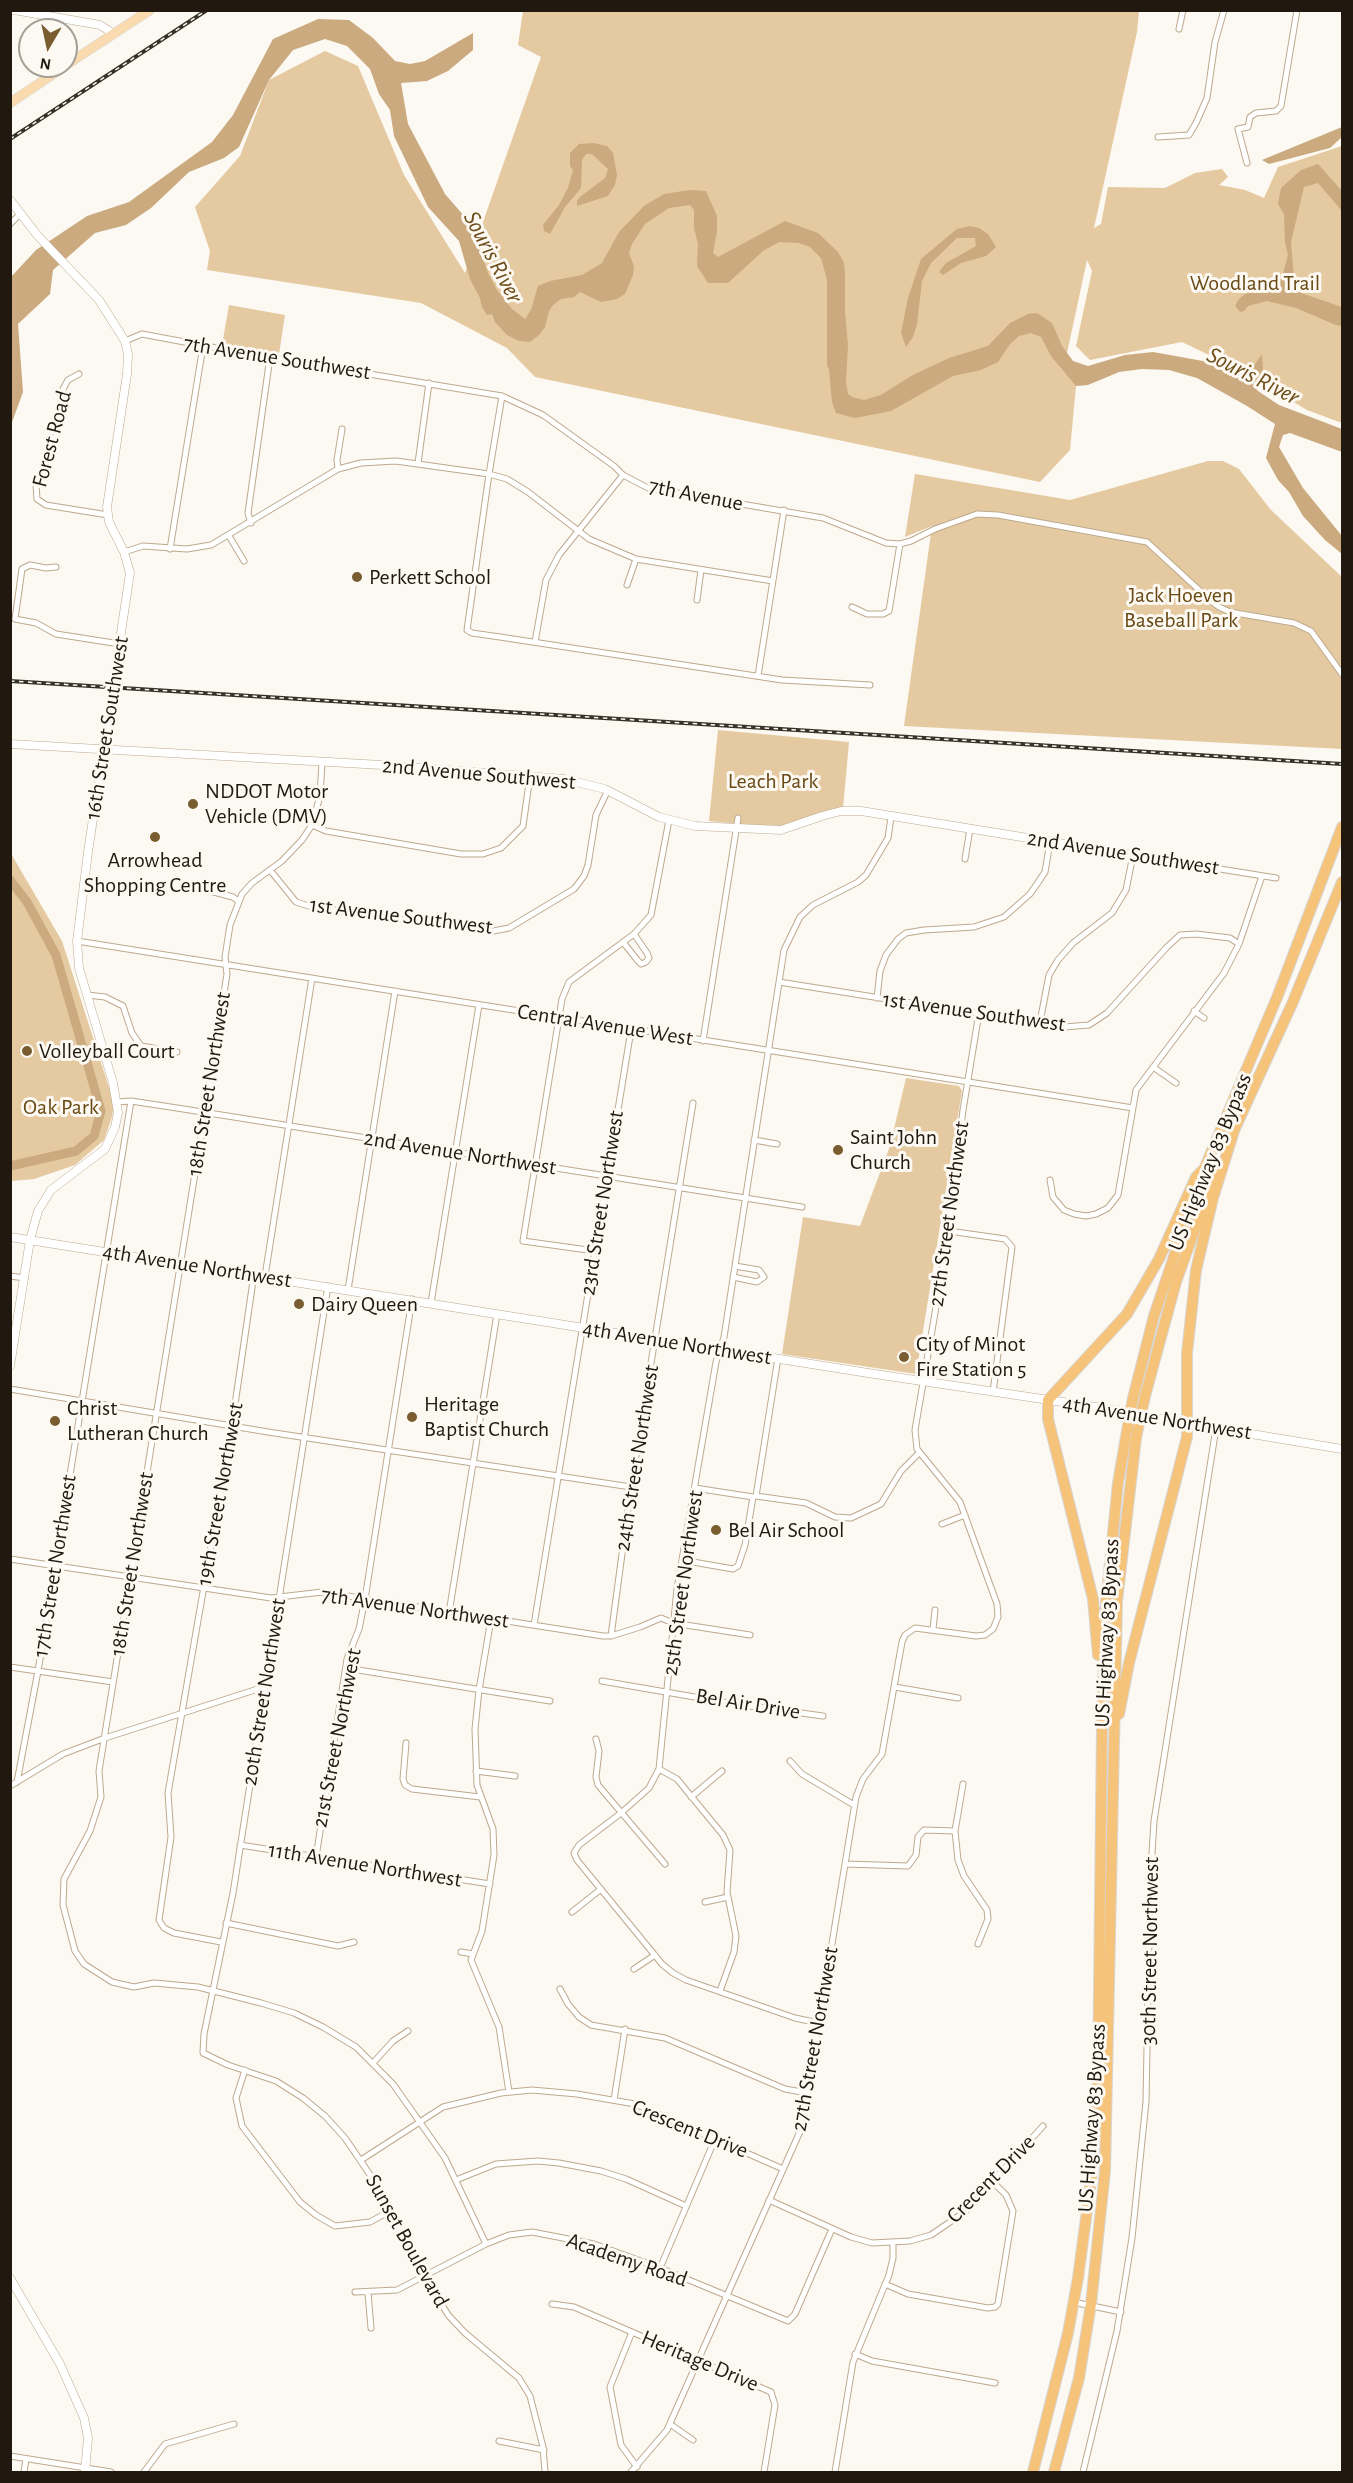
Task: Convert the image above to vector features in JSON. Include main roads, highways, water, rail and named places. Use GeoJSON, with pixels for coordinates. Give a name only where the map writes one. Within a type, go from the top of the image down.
{"type":"FeatureCollection","features":[{"type":"Feature","properties":{"kind":"highway","name":"US Highway 83 Bypass"},"geometry":{"type":"LineString","coordinates":[[1054,2472],[1079,2378],[1091,2304],[1107,2142],[1117,1601],[1132,1435],[1133,1398],[1154,1316],[1204,1169],[1278,995],[1342,827]]}},
{"type":"Feature","properties":{"kind":"highway","name":"US Highway 83 Bypass"},"geometry":{"type":"LineString","coordinates":[[1033,2472],[1053,2397],[1073,2302],[1092,2172],[1096,2122],[1106,1603],[1118,1483],[1146,1396],[1165,1320],[1205,1196],[1292,1004],[1342,882]]}},
{"type":"Feature","properties":{"kind":"highway"},"geometry":{"type":"LineString","coordinates":[[1113,1770],[1123,1689],[1189,1423],[1187,1353],[1196,1270],[1213,1198],[1234,1131]]}},
{"type":"Feature","properties":{"kind":"highway"},"geometry":{"type":"LineString","coordinates":[[1102,1753],[1099,1730],[1095,1611],[1048,1419],[1048,1400],[1127,1314],[1159,1259],[1196,1177],[1204,1169]]}},
{"type":"Feature","properties":{"kind":"main road"},"geometry":{"type":"LineString","coordinates":[[78,58],[150,10]]}},
{"type":"Feature","properties":{"kind":"main road"},"geometry":{"type":"LineString","coordinates":[[10,103],[47,78]]}},
{"type":"Feature","properties":{"kind":"water","name":"Souris River"},"geometry":{"type":"Polygon","coordinates":[[[318,19],[349,20],[373,38],[395,61],[410,64],[425,61],[473,33],[473,50],[448,71],[427,81],[401,83],[408,124],[445,194],[471,224],[488,273],[497,290],[512,309],[525,319],[531,310],[538,286],[550,281],[582,275],[602,263],[619,232],[644,206],[664,194],[690,190],[706,191],[717,216],[713,253],[718,257],[785,221],[818,233],[838,252],[844,263],[848,346],[846,381],[848,394],[852,397],[864,400],[881,395],[911,376],[949,358],[988,346],[1010,323],[1028,314],[1037,313],[1052,323],[1062,346],[1073,361],[1088,366],[1125,355],[1153,352],[1203,361],[1239,378],[1244,369],[1249,370],[1253,367],[1262,354],[1263,370],[1255,387],[1258,391],[1279,405],[1342,429],[1342,452],[1290,433],[1283,435],[1279,447],[1303,488],[1342,536],[1342,554],[1325,540],[1303,516],[1266,458],[1275,424],[1197,378],[1169,370],[1142,369],[1119,372],[1088,385],[1076,386],[1051,356],[1041,337],[1031,333],[1019,336],[1010,344],[998,362],[981,370],[953,376],[891,411],[855,418],[836,413],[832,402],[827,366],[827,280],[821,258],[810,247],[799,243],[779,242],[763,251],[728,283],[708,283],[697,266],[698,244],[694,228],[694,210],[690,205],[669,208],[645,224],[629,253],[634,266],[633,275],[625,294],[617,299],[601,302],[580,292],[574,297],[561,299],[553,305],[545,327],[530,342],[519,341],[507,335],[495,322],[492,314],[487,315],[482,307],[470,279],[459,241],[428,207],[394,136],[390,110],[379,94],[370,69],[347,46],[325,39],[293,50],[269,80],[239,147],[224,158],[189,172],[151,208],[126,225],[95,233],[53,270],[50,294],[18,324],[23,392],[11,425],[11,277],[36,250],[87,216],[129,202],[212,142],[233,115],[273,39],[318,19]]]}},
{"type":"Feature","properties":{"kind":"water"},"geometry":{"type":"Polygon","coordinates":[[[1342,127],[1342,137],[1330,148],[1269,164],[1262,160],[1342,127]]]}},
{"type":"Feature","properties":{"kind":"water"},"geometry":{"type":"Polygon","coordinates":[[[593,143],[607,146],[613,153],[617,175],[615,185],[608,196],[577,206],[580,197],[605,178],[608,169],[592,154],[586,154],[582,160],[581,188],[565,207],[550,234],[544,231],[543,225],[559,205],[568,188],[573,170],[570,166],[570,153],[579,144],[593,143]]]}},
{"type":"Feature","properties":{"kind":"water"},"geometry":{"type":"Polygon","coordinates":[[[1318,164],[1342,191],[1342,211],[1318,183],[1304,187],[1291,242],[1295,291],[1342,307],[1342,326],[1296,308],[1267,301],[1248,306],[1240,312],[1235,306],[1239,299],[1245,294],[1278,285],[1284,270],[1288,255],[1284,214],[1278,204],[1281,188],[1301,170],[1318,164]]]}},
{"type":"Feature","properties":{"kind":"water"},"geometry":{"type":"Polygon","coordinates":[[[970,226],[979,228],[988,234],[996,247],[986,256],[961,263],[943,275],[939,272],[946,263],[976,246],[975,238],[957,238],[931,263],[922,281],[917,324],[913,337],[906,347],[901,333],[908,298],[921,259],[957,229],[970,226]]]}},
{"type":"Feature","properties":{"kind":"waterway"},"geometry":{"type":"LineString","coordinates":[[10,880],[27,902],[56,955],[101,1111],[94,1136],[76,1151],[10,1166]]}},
{"type":"Feature","properties":{"kind":"railway"},"geometry":{"type":"LineString","coordinates":[[10,139],[207,10]]}},
{"type":"Feature","properties":{"kind":"railway"},"geometry":{"type":"LineString","coordinates":[[10,681],[1342,764]]}},
{"type":"Feature","properties":{"kind":"place","name":"Perkett School"},"geometry":{"type":"Point","coordinates":[357,577]}},
{"type":"Feature","properties":{"kind":"place","name":"NDDOT Motor Vehicle (DMV)"},"geometry":{"type":"Point","coordinates":[193,804]}},
{"type":"Feature","properties":{"kind":"place","name":"Arrowhead Shopping Centre"},"geometry":{"type":"Point","coordinates":[155,837]}},
{"type":"Feature","properties":{"kind":"place","name":"Volleyball Court"},"geometry":{"type":"Point","coordinates":[27,1051]}},
{"type":"Feature","properties":{"kind":"place","name":"Saint John Church"},"geometry":{"type":"Point","coordinates":[838,1150]}},
{"type":"Feature","properties":{"kind":"place","name":"Dairy Queen"},"geometry":{"type":"Point","coordinates":[299,1304]}},
{"type":"Feature","properties":{"kind":"place","name":"City of Minot Fire Station 5"},"geometry":{"type":"Point","coordinates":[904,1357]}},
{"type":"Feature","properties":{"kind":"place","name":"Heritage Baptist Church"},"geometry":{"type":"Point","coordinates":[412,1417]}},
{"type":"Feature","properties":{"kind":"place","name":"Christ Lutheran Church"},"geometry":{"type":"Point","coordinates":[55,1421]}},
{"type":"Feature","properties":{"kind":"place","name":"Bel Air School"},"geometry":{"type":"Point","coordinates":[716,1530]}},
{"type":"Feature","properties":{"kind":"park label","name":"Woodland Trail"},"geometry":{"type":"Point","coordinates":[1255,283]}},
{"type":"Feature","properties":{"kind":"park label","name":"Jack Hoeven Baseball Park"},"geometry":{"type":"Point","coordinates":[1181,608]}},
{"type":"Feature","properties":{"kind":"park label","name":"Leach Park"},"geometry":{"type":"Point","coordinates":[773,781]}},
{"type":"Feature","properties":{"kind":"park label","name":"Oak Park"},"geometry":{"type":"Point","coordinates":[61,1107]}}]}
